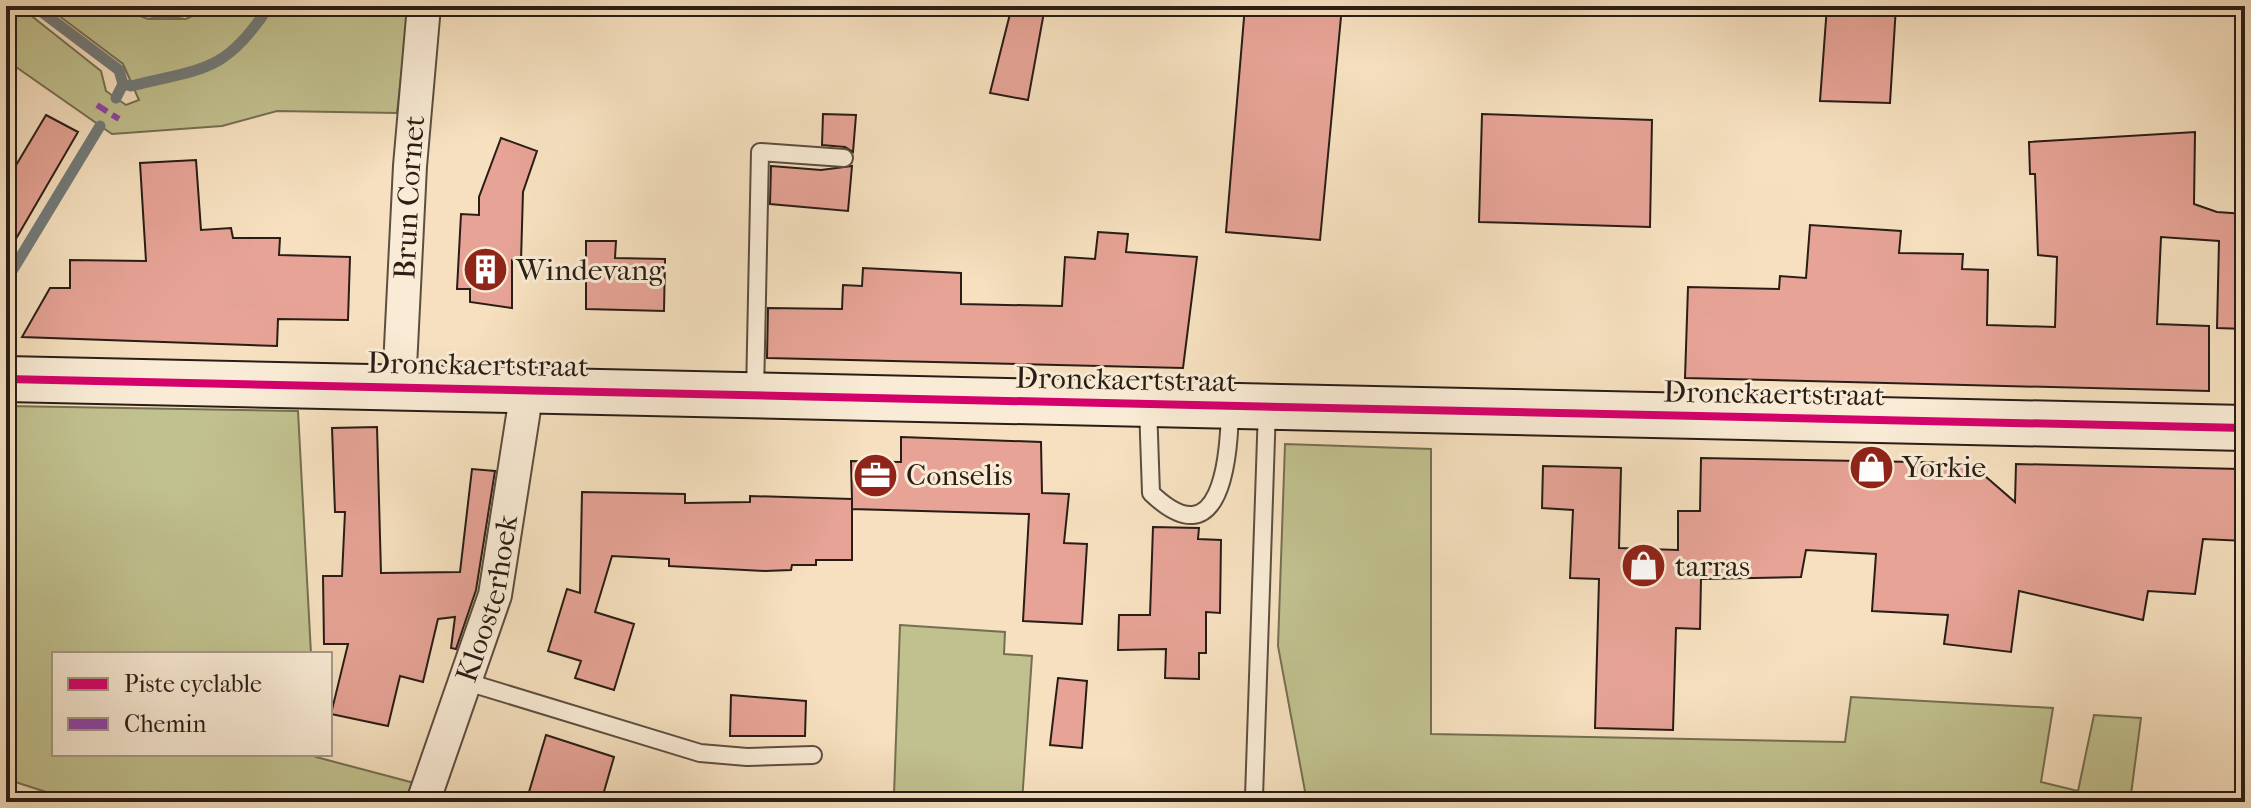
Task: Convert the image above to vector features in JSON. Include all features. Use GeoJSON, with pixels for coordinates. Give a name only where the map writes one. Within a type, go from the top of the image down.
{"type":"FeatureCollection","features":[{"type":"Feature","properties":{"kind":"main road","name":"Dronckaertstraat"},"geometry":{"type":"LineString","coordinates":[[6,379],[2245,428]]}},
{"type":"Feature","properties":{"kind":"street","name":"Brun Cornet"},"geometry":{"type":"LineString","coordinates":[[399,387],[410,166],[424,6]]}},
{"type":"Feature","properties":{"kind":"street","name":"Kloosterhoek"},"geometry":{"type":"LineString","coordinates":[[423,802],[495,595],[527,390]]}},
{"type":"Feature","properties":{"kind":"lane"},"geometry":{"type":"LineString","coordinates":[[755,396],[760,152],[844,158]]}},
{"type":"Feature","properties":{"kind":"lane"},"geometry":{"type":"LineString","coordinates":[[1148,404],[1151,493],[1169,510],[1193,514],[1211,506],[1221,491],[1229,458],[1249,406]]}},
{"type":"Feature","properties":{"kind":"lane"},"geometry":{"type":"LineString","coordinates":[[1249,406],[1254,797]]}},
{"type":"Feature","properties":{"kind":"lane"},"geometry":{"type":"LineString","coordinates":[[467,682],[700,753],[747,757],[813,755]]}},
{"type":"Feature","properties":{"kind":"green space"},"geometry":{"type":"Polygon","coordinates":[[[6,6],[19,6],[101,71],[106,91],[126,105],[139,100],[123,64],[46,6],[114,6],[148,19],[186,19],[213,6],[409,6],[397,113],[277,111],[222,126],[112,134],[6,60],[6,6]]]}},
{"type":"Feature","properties":{"kind":"green space"},"geometry":{"type":"Polygon","coordinates":[[[6,406],[298,411],[311,652],[52,652],[52,756],[316,756],[418,784],[410,802],[77,802],[6,779],[6,406]]]}},
{"type":"Feature","properties":{"kind":"green space"},"geometry":{"type":"Polygon","coordinates":[[[1285,444],[1431,449],[1431,734],[1845,742],[1851,697],[2053,708],[2041,782],[2078,791],[2094,715],[2141,718],[2130,802],[1307,802],[1278,646],[1285,444]]]}},
{"type":"Feature","properties":{"kind":"green space"},"geometry":{"type":"Polygon","coordinates":[[[900,625],[1005,632],[1004,654],[1032,656],[1022,802],[833,802],[834,792],[894,795],[900,625]]]}},
{"type":"Feature","properties":{"kind":"water"},"geometry":{"type":"Polygon","coordinates":[[[114,6],[213,6],[187,16],[164,18],[114,6]]]}},
{"type":"Feature","properties":{"kind":"building"},"geometry":{"type":"Polygon","coordinates":[[[1012,6],[1044,12],[1028,100],[990,93],[1012,6]]]}},
{"type":"Feature","properties":{"kind":"building"},"geometry":{"type":"Polygon","coordinates":[[[1245,6],[1342,6],[1320,240],[1226,232],[1245,6]]]}},
{"type":"Feature","properties":{"kind":"building"},"geometry":{"type":"Polygon","coordinates":[[[1827,6],[1896,6],[1890,103],[1820,101],[1827,6]]]}},
{"type":"Feature","properties":{"kind":"building"},"geometry":{"type":"Polygon","coordinates":[[[823,114],[856,115],[853,152],[845,147],[822,145],[823,114]]]}},
{"type":"Feature","properties":{"kind":"building"},"geometry":{"type":"Polygon","coordinates":[[[1482,114],[1652,120],[1650,227],[1479,222],[1482,114]]]}},
{"type":"Feature","properties":{"kind":"building"},"geometry":{"type":"Polygon","coordinates":[[[46,115],[78,132],[6,256],[6,182],[46,115]]]}},
{"type":"Feature","properties":{"kind":"building"},"geometry":{"type":"Polygon","coordinates":[[[2195,132],[2194,204],[2217,212],[2245,214],[2245,329],[2217,328],[2219,241],[2161,237],[2157,324],[2209,326],[2209,391],[1685,378],[1688,287],[1779,289],[1780,276],[1806,278],[1810,225],[1901,231],[1899,253],[1963,254],[1962,269],[1988,270],[1987,325],[2055,327],[2057,257],[2038,255],[2035,174],[2030,174],[2029,142],[2195,132]]]}},
{"type":"Feature","properties":{"kind":"building"},"geometry":{"type":"Polygon","coordinates":[[[501,138],[537,151],[523,192],[521,261],[512,260],[512,308],[470,302],[470,289],[457,289],[461,214],[479,215],[479,197],[501,138]]]}},
{"type":"Feature","properties":{"kind":"building"},"geometry":{"type":"Polygon","coordinates":[[[196,160],[201,230],[231,228],[233,238],[280,238],[279,255],[350,257],[348,320],[278,319],[277,346],[22,337],[50,288],[70,288],[70,260],[146,261],[140,163],[196,160]]]}},
{"type":"Feature","properties":{"kind":"building"},"geometry":{"type":"Polygon","coordinates":[[[771,166],[821,170],[852,166],[848,211],[770,204],[771,166]]]}},
{"type":"Feature","properties":{"kind":"building"},"geometry":{"type":"Polygon","coordinates":[[[1098,232],[1128,234],[1126,252],[1197,257],[1183,368],[767,358],[768,308],[842,309],[843,285],[862,286],[863,268],[961,273],[961,304],[1062,306],[1065,257],[1095,259],[1098,232]]]}},
{"type":"Feature","properties":{"kind":"building"},"geometry":{"type":"Polygon","coordinates":[[[586,241],[616,241],[615,258],[665,259],[664,311],[586,309],[586,241]]]}},
{"type":"Feature","properties":{"kind":"building"},"geometry":{"type":"Polygon","coordinates":[[[377,427],[381,573],[460,572],[472,469],[495,471],[476,590],[456,649],[451,648],[455,617],[438,619],[423,682],[400,676],[388,726],[332,714],[348,644],[324,644],[323,576],[342,576],[345,512],[335,512],[332,428],[377,427]]]}},
{"type":"Feature","properties":{"kind":"building"},"geometry":{"type":"Polygon","coordinates":[[[901,437],[1041,442],[1042,493],[1069,494],[1064,543],[1087,544],[1082,624],[1023,621],[1029,514],[852,509],[852,560],[816,560],[816,565],[792,565],[791,570],[765,571],[669,566],[669,559],[612,556],[595,612],[634,624],[614,690],[575,678],[581,661],[548,651],[567,589],[580,593],[582,492],[685,494],[685,503],[750,502],[750,496],[852,499],[851,461],[901,462],[901,437]]]}},
{"type":"Feature","properties":{"kind":"building"},"geometry":{"type":"Polygon","coordinates":[[[1701,458],[1970,463],[2015,502],[2016,464],[2240,469],[2239,476],[2245,477],[2245,541],[2203,539],[2195,594],[2148,591],[2143,620],[2019,591],[2011,652],[1944,644],[1948,615],[1872,611],[1876,554],[1806,550],[1801,577],[1701,579],[1700,629],[1676,628],[1673,730],[1595,728],[1599,579],[1570,578],[1573,510],[1542,508],[1543,466],[1621,468],[1619,548],[1678,550],[1678,511],[1700,511],[1701,458]]]}},
{"type":"Feature","properties":{"kind":"building"},"geometry":{"type":"Polygon","coordinates":[[[1153,527],[1199,528],[1198,539],[1221,540],[1220,613],[1206,612],[1206,653],[1199,653],[1199,679],[1165,678],[1166,649],[1118,650],[1119,615],[1150,615],[1153,527]]]}},
{"type":"Feature","properties":{"kind":"building"},"geometry":{"type":"Polygon","coordinates":[[[1058,678],[1087,681],[1082,748],[1050,745],[1058,678]]]}},
{"type":"Feature","properties":{"kind":"building"},"geometry":{"type":"Polygon","coordinates":[[[731,695],[806,701],[805,736],[730,736],[731,695]]]}},
{"type":"Feature","properties":{"kind":"building"},"geometry":{"type":"Polygon","coordinates":[[[546,735],[614,757],[601,802],[526,802],[546,735]]]}},
{"type":"Feature","properties":{"kind":"waterway"},"geometry":{"type":"LineString","coordinates":[[34,6],[119,70],[123,84]]}},
{"type":"Feature","properties":{"kind":"waterway"},"geometry":{"type":"LineString","coordinates":[[116,98],[123,84],[131,86],[195,70],[225,56],[254,28],[269,6]]}},
{"type":"Feature","properties":{"kind":"waterway"},"geometry":{"type":"LineString","coordinates":[[6,281],[100,126]]}},
{"type":"Feature","properties":{"kind":"marked path"},"geometry":{"type":"LineString","coordinates":[[97,105],[119,119]]}},
{"type":"Feature","properties":{"kind":"cycle path"},"geometry":{"type":"LineString","coordinates":[[6,379],[2245,428]]}},
{"type":"Feature","properties":{"kind":"place","name":"Windevang"},"geometry":{"type":"Point","coordinates":[485,270]}},
{"type":"Feature","properties":{"kind":"place","name":"Yorkie"},"geometry":{"type":"Point","coordinates":[1871,467]}},
{"type":"Feature","properties":{"kind":"place","name":"Conselis"},"geometry":{"type":"Point","coordinates":[875,475]}},
{"type":"Feature","properties":{"kind":"place","name":"tarras"},"geometry":{"type":"Point","coordinates":[1644,566]}}]}
